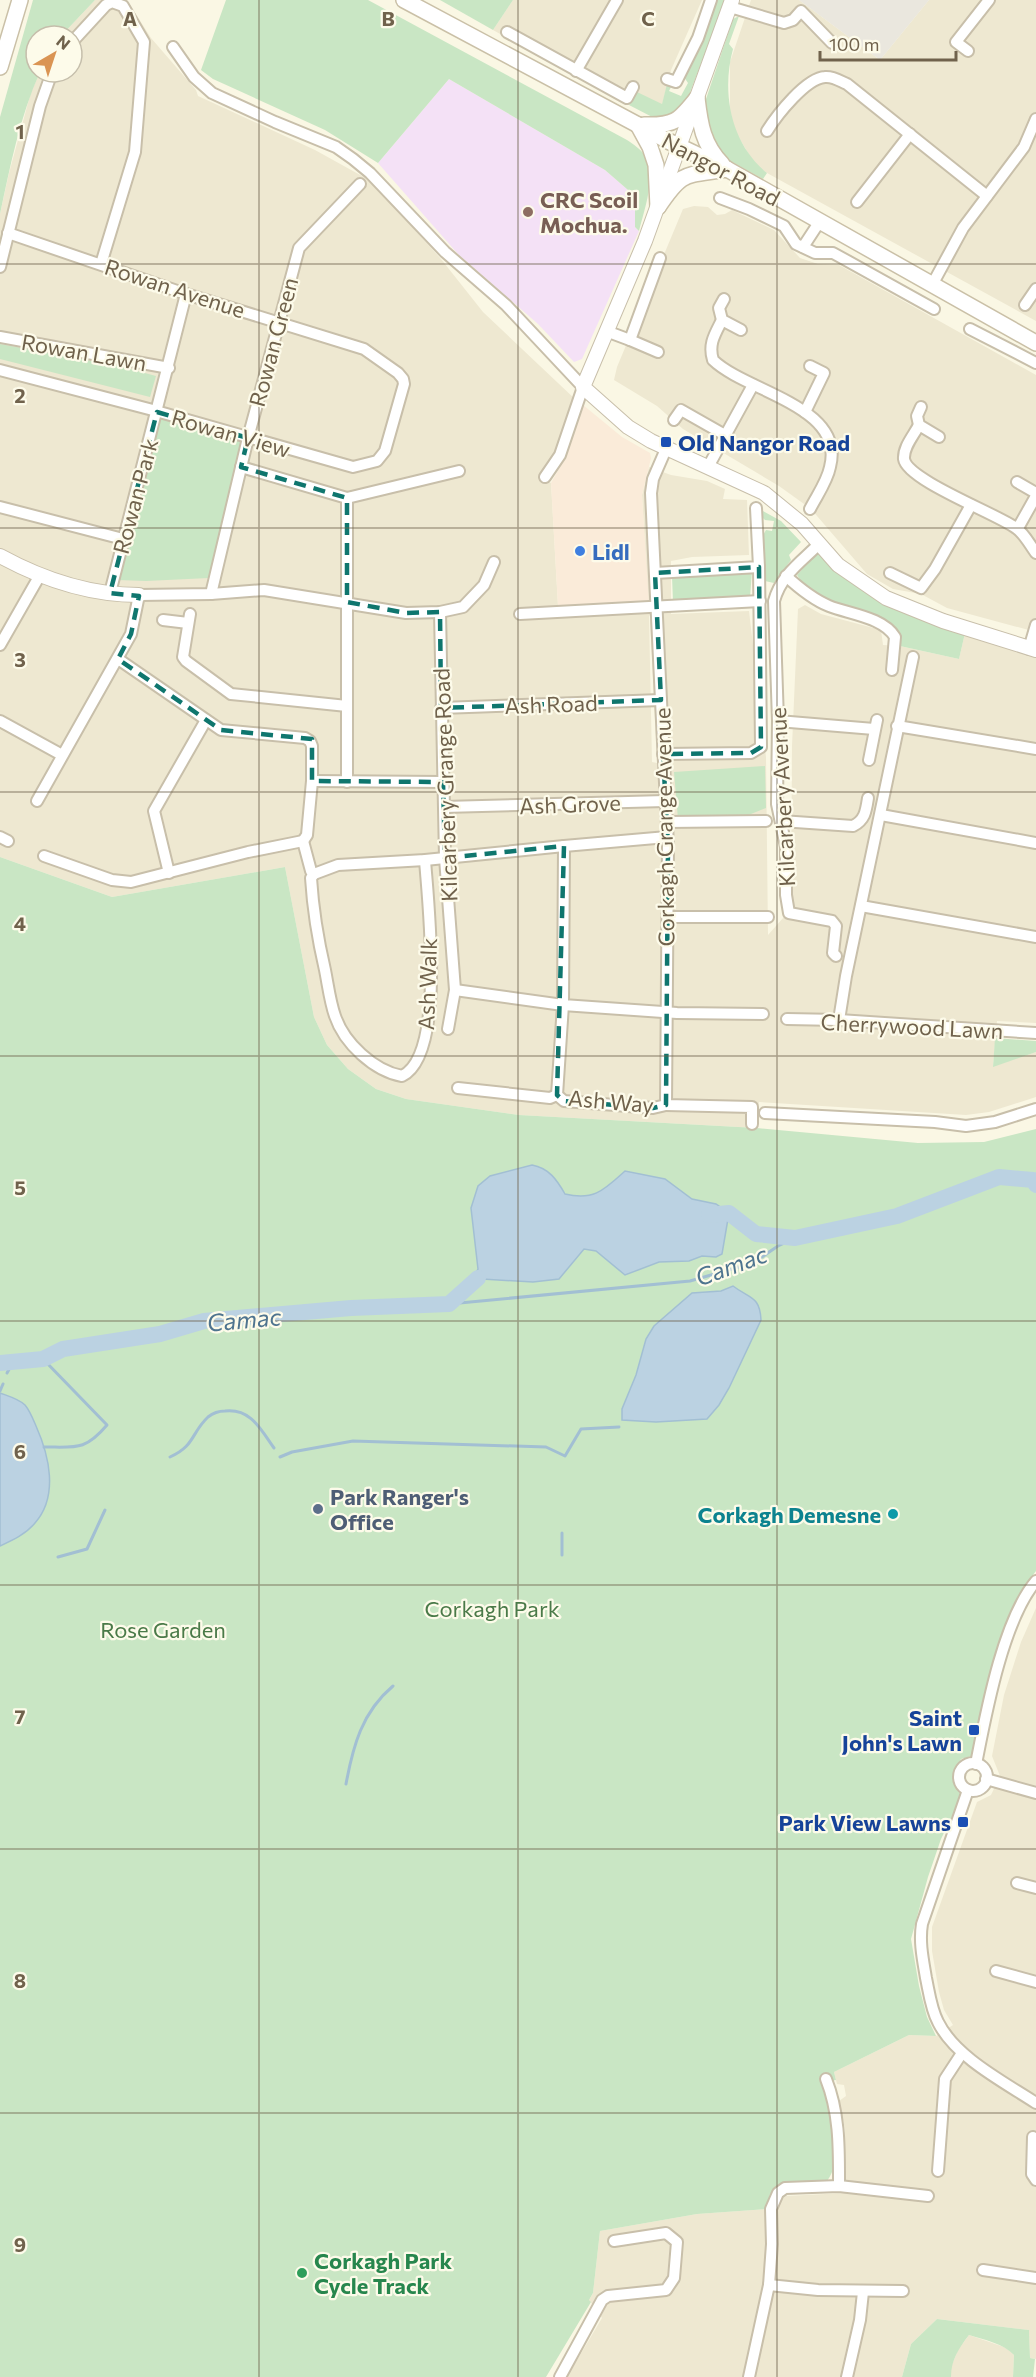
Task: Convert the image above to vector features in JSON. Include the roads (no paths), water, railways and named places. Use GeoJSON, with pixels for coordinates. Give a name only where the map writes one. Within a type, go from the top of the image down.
{"type":"FeatureCollection","features":[{"type":"Feature","properties":{"kind":"main road"},"geometry":{"type":"LineString","coordinates":[[0,67],[20,0]]}},
{"type":"Feature","properties":{"kind":"main road","name":"Nangor Road"},"geometry":{"type":"LineString","coordinates":[[404,0],[638,125],[727,169],[1036,343]]}},
{"type":"Feature","properties":{"kind":"main road"},"geometry":{"type":"LineString","coordinates":[[638,125],[666,126],[681,118],[697,98]]}},
{"type":"Feature","properties":{"kind":"main road"},"geometry":{"type":"LineString","coordinates":[[697,98],[703,136],[711,153],[727,169]]}},
{"type":"Feature","properties":{"kind":"main road"},"geometry":{"type":"LineString","coordinates":[[638,125],[650,147],[656,165],[658,207]]}},
{"type":"Feature","properties":{"kind":"main road"},"geometry":{"type":"LineString","coordinates":[[658,207],[674,183],[684,175],[727,169]]}},
{"type":"Feature","properties":{"kind":"street"},"geometry":{"type":"LineString","coordinates":[[576,71],[617,0]]}},
{"type":"Feature","properties":{"kind":"street"},"geometry":{"type":"LineString","coordinates":[[667,79],[676,82],[698,38],[711,0]]}},
{"type":"Feature","properties":{"kind":"street"},"geometry":{"type":"LineString","coordinates":[[968,51],[956,42],[989,0]]}},
{"type":"Feature","properties":{"kind":"street"},"geometry":{"type":"LineString","coordinates":[[84,29],[106,5],[112,2],[123,6],[144,42],[133,161],[101,264]]}},
{"type":"Feature","properties":{"kind":"street"},"geometry":{"type":"LineString","coordinates":[[545,477],[560,455],[583,387],[658,207],[731,4],[784,23],[793,20],[801,10],[832,43]]}},
{"type":"Feature","properties":{"kind":"street"},"geometry":{"type":"LineString","coordinates":[[508,30],[576,71],[627,98],[633,87]]}},
{"type":"Feature","properties":{"kind":"street"},"geometry":{"type":"LineString","coordinates":[[173,47],[194,77],[212,93],[336,147],[370,173],[445,252],[506,305],[583,387],[628,427],[666,449],[708,467],[775,501],[802,524],[838,565],[886,598],[943,621],[1033,650],[1036,625]]}},
{"type":"Feature","properties":{"kind":"street"},"geometry":{"type":"LineString","coordinates":[[768,131],[806,85],[825,76],[847,84],[987,196]]}},
{"type":"Feature","properties":{"kind":"street"},"geometry":{"type":"LineString","coordinates":[[0,267],[40,106],[48,84]]}},
{"type":"Feature","properties":{"kind":"street"},"geometry":{"type":"LineString","coordinates":[[932,285],[963,228],[1024,147],[1036,119]]}},
{"type":"Feature","properties":{"kind":"street"},"geometry":{"type":"LineString","coordinates":[[857,202],[910,134]]}},
{"type":"Feature","properties":{"kind":"street","name":"Rowan Green"},"geometry":{"type":"LineString","coordinates":[[212,594],[248,438],[298,248],[360,184]]}},
{"type":"Feature","properties":{"kind":"street"},"geometry":{"type":"LineString","coordinates":[[720,198],[749,208],[784,226],[792,240],[814,253],[833,253],[934,309]]}},
{"type":"Feature","properties":{"kind":"street"},"geometry":{"type":"LineString","coordinates":[[803,247],[820,222]]}},
{"type":"Feature","properties":{"kind":"street","name":"Rowan Avenue"},"geometry":{"type":"LineString","coordinates":[[8,234],[186,294],[364,349],[403,379]]}},
{"type":"Feature","properties":{"kind":"street"},"geometry":{"type":"LineString","coordinates":[[630,340],[660,258]]}},
{"type":"Feature","properties":{"kind":"street"},"geometry":{"type":"LineString","coordinates":[[1025,305],[1036,289]]}},
{"type":"Feature","properties":{"kind":"street","name":"Rowan Park"},"geometry":{"type":"LineString","coordinates":[[110,593],[186,294]]}},
{"type":"Feature","properties":{"kind":"street"},"geometry":{"type":"LineString","coordinates":[[724,299],[719,308],[722,320],[711,342],[710,352],[713,360],[753,385],[816,419],[827,434],[832,450],[831,466],[810,509]]}},
{"type":"Feature","properties":{"kind":"street"},"geometry":{"type":"LineString","coordinates":[[722,320],[741,330]]}},
{"type":"Feature","properties":{"kind":"street"},"geometry":{"type":"LineString","coordinates":[[970,329],[1036,363]]}},
{"type":"Feature","properties":{"kind":"street"},"geometry":{"type":"LineString","coordinates":[[606,331],[658,352]]}},
{"type":"Feature","properties":{"kind":"street","name":"Rowan Lawn"},"geometry":{"type":"LineString","coordinates":[[0,337],[169,368]]}},
{"type":"Feature","properties":{"kind":"street"},"geometry":{"type":"LineString","coordinates":[[805,412],[824,373],[810,366]]}},
{"type":"Feature","properties":{"kind":"street","name":"Rowan View"},"geometry":{"type":"LineString","coordinates":[[0,370],[353,467],[377,461],[385,451],[401,400],[403,379]]}},
{"type":"Feature","properties":{"kind":"street"},"geometry":{"type":"LineString","coordinates":[[708,467],[753,385]]}},
{"type":"Feature","properties":{"kind":"street"},"geometry":{"type":"LineString","coordinates":[[921,406],[917,416],[919,425],[904,451],[904,461],[909,469],[971,505],[1018,528],[1036,553]]}},
{"type":"Feature","properties":{"kind":"street"},"geometry":{"type":"LineString","coordinates":[[674,420],[681,410],[725,435]]}},
{"type":"Feature","properties":{"kind":"street"},"geometry":{"type":"LineString","coordinates":[[919,425],[939,437]]}},
{"type":"Feature","properties":{"kind":"street","name":"Corkagh Grange Avenue"},"geometry":{"type":"LineString","coordinates":[[666,449],[651,486],[667,837],[666,1105]]}},
{"type":"Feature","properties":{"kind":"street"},"geometry":{"type":"LineString","coordinates":[[241,467],[347,498],[459,471]]}},
{"type":"Feature","properties":{"kind":"street"},"geometry":{"type":"LineString","coordinates":[[1017,482],[1036,494],[1018,528]]}},
{"type":"Feature","properties":{"kind":"street"},"geometry":{"type":"LineString","coordinates":[[347,498],[347,782]]}},
{"type":"Feature","properties":{"kind":"street"},"geometry":{"type":"LineString","coordinates":[[890,573],[921,588],[971,505]]}},
{"type":"Feature","properties":{"kind":"street"},"geometry":{"type":"LineString","coordinates":[[0,507],[123,539]]}},
{"type":"Feature","properties":{"kind":"street"},"geometry":{"type":"LineString","coordinates":[[663,754],[751,753],[761,747],[760,601],[756,508]]}},
{"type":"Feature","properties":{"kind":"street","name":"Kilcarbery Avenue"},"geometry":{"type":"LineString","coordinates":[[819,544],[778,586],[774,601],[778,721],[777,804],[786,847],[786,895],[789,913],[831,921],[836,926],[833,953],[836,956]]}},
{"type":"Feature","properties":{"kind":"street"},"geometry":{"type":"LineString","coordinates":[[0,556],[40,575],[71,585],[110,593],[212,594],[264,590],[406,613],[440,612],[463,607],[484,585],[494,562]]}},
{"type":"Feature","properties":{"kind":"street"},"geometry":{"type":"LineString","coordinates":[[655,573],[759,567]]}},
{"type":"Feature","properties":{"kind":"street"},"geometry":{"type":"LineString","coordinates":[[0,645],[40,575]]}},
{"type":"Feature","properties":{"kind":"street"},"geometry":{"type":"LineString","coordinates":[[786,576],[810,596],[829,606],[886,626],[895,637],[892,670]]}},
{"type":"Feature","properties":{"kind":"street"},"geometry":{"type":"LineString","coordinates":[[37,801],[131,634],[139,595]]}},
{"type":"Feature","properties":{"kind":"street"},"geometry":{"type":"LineString","coordinates":[[520,614],[760,601]]}},
{"type":"Feature","properties":{"kind":"street","name":"Kilcarbery Grange Road"},"geometry":{"type":"LineString","coordinates":[[440,612],[445,858],[455,990],[448,1029]]}},
{"type":"Feature","properties":{"kind":"street"},"geometry":{"type":"LineString","coordinates":[[163,620],[189,619],[182,653],[186,661],[231,694],[347,706]]}},
{"type":"Feature","properties":{"kind":"street"},"geometry":{"type":"LineString","coordinates":[[839,1020],[897,726],[913,657]]}},
{"type":"Feature","properties":{"kind":"street"},"geometry":{"type":"LineString","coordinates":[[44,856],[55,866],[122,882],[138,881],[248,852],[303,841],[307,835],[312,781],[310,741],[305,738],[225,731],[118,659]]}},
{"type":"Feature","properties":{"kind":"street","name":"Ash Road"},"geometry":{"type":"LineString","coordinates":[[441,708],[662,700]]}},
{"type":"Feature","properties":{"kind":"street"},"geometry":{"type":"LineString","coordinates":[[169,873],[154,812],[206,720]]}},
{"type":"Feature","properties":{"kind":"street"},"geometry":{"type":"LineString","coordinates":[[0,721],[62,755]]}},
{"type":"Feature","properties":{"kind":"street"},"geometry":{"type":"LineString","coordinates":[[778,721],[875,725],[869,759]]}},
{"type":"Feature","properties":{"kind":"street"},"geometry":{"type":"LineString","coordinates":[[897,726],[1036,749]]}},
{"type":"Feature","properties":{"kind":"street"},"geometry":{"type":"LineString","coordinates":[[312,781],[443,782]]}},
{"type":"Feature","properties":{"kind":"street"},"geometry":{"type":"LineString","coordinates":[[781,820],[853,826],[861,822],[866,812],[868,798]]}},
{"type":"Feature","properties":{"kind":"street","name":"Ash Grove"},"geometry":{"type":"LineString","coordinates":[[444,807],[665,801]]}},
{"type":"Feature","properties":{"kind":"street"},"geometry":{"type":"LineString","coordinates":[[881,815],[1036,843]]}},
{"type":"Feature","properties":{"kind":"street"},"geometry":{"type":"LineString","coordinates":[[666,822],[766,821]]}},
{"type":"Feature","properties":{"kind":"street"},"geometry":{"type":"LineString","coordinates":[[303,841],[311,871],[314,874],[338,865],[426,860],[667,837]]}},
{"type":"Feature","properties":{"kind":"street","name":"Ash Way"},"geometry":{"type":"LineString","coordinates":[[557,1095],[563,1005],[564,846]]}},
{"type":"Feature","properties":{"kind":"street","name":"Ash Walk"},"geometry":{"type":"LineString","coordinates":[[314,874],[311,878],[314,919],[335,1017],[344,1034],[359,1052],[386,1070],[402,1076],[411,1070],[427,1032],[432,981],[426,860]]}},
{"type":"Feature","properties":{"kind":"street"},"geometry":{"type":"LineString","coordinates":[[861,906],[1036,938]]}},
{"type":"Feature","properties":{"kind":"street"},"geometry":{"type":"LineString","coordinates":[[668,917],[768,917]]}},
{"type":"Feature","properties":{"kind":"street"},"geometry":{"type":"LineString","coordinates":[[455,990],[563,1005],[668,1012],[763,1014]]}},
{"type":"Feature","properties":{"kind":"street","name":"Cherrywood Lawn"},"geometry":{"type":"LineString","coordinates":[[787,1019],[839,1020],[1036,1033]]}},
{"type":"Feature","properties":{"kind":"street","name":"Ash Way"},"geometry":{"type":"LineString","coordinates":[[458,1088],[550,1098],[557,1095]]}},
{"type":"Feature","properties":{"kind":"street","name":"Ash Way"},"geometry":{"type":"LineString","coordinates":[[557,1095],[564,1101],[652,1108],[666,1105]]}},
{"type":"Feature","properties":{"kind":"street"},"geometry":{"type":"LineString","coordinates":[[666,1105],[753,1107],[752,1124]]}},
{"type":"Feature","properties":{"kind":"street"},"geometry":{"type":"LineString","coordinates":[[765,1113],[966,1126],[995,1122],[1036,1109]]}},
{"type":"Feature","properties":{"kind":"street"},"geometry":{"type":"LineString","coordinates":[[976,1764],[1000,1662],[1022,1603],[1036,1581]]}},
{"type":"Feature","properties":{"kind":"street"},"geometry":{"type":"LineString","coordinates":[[967,1764],[976,1764],[983,1768],[986,1779],[982,1787],[973,1791],[968,1790],[961,1784],[960,1771],[967,1764]]}},
{"type":"Feature","properties":{"kind":"street"},"geometry":{"type":"LineString","coordinates":[[986,1779],[1036,1793]]}},
{"type":"Feature","properties":{"kind":"street"},"geometry":{"type":"LineString","coordinates":[[968,1790],[922,1924],[920,1936],[934,2014],[949,2040],[959,2049],[1036,2103]]}},
{"type":"Feature","properties":{"kind":"street"},"geometry":{"type":"LineString","coordinates":[[1017,1883],[1036,1888]]}},
{"type":"Feature","properties":{"kind":"street"},"geometry":{"type":"LineString","coordinates":[[996,1971],[1036,1982]]}},
{"type":"Feature","properties":{"kind":"street"},"geometry":{"type":"LineString","coordinates":[[938,2171],[945,2079],[959,2049]]}},
{"type":"Feature","properties":{"kind":"street"},"geometry":{"type":"LineString","coordinates":[[826,2079],[832,2095],[839,2132],[839,2186]]}},
{"type":"Feature","properties":{"kind":"street"},"geometry":{"type":"LineString","coordinates":[[1034,2137],[1032,2174],[1036,2180]]}},
{"type":"Feature","properties":{"kind":"street"},"geometry":{"type":"LineString","coordinates":[[749,2377],[769,2285],[773,2200],[786,2187],[839,2186],[928,2196]]}},
{"type":"Feature","properties":{"kind":"street"},"geometry":{"type":"LineString","coordinates":[[560,2377],[602,2300],[608,2296],[666,2290],[674,2278],[677,2242],[671,2235],[663,2233],[614,2241]]}},
{"type":"Feature","properties":{"kind":"street"},"geometry":{"type":"LineString","coordinates":[[983,2270],[1036,2278]]}},
{"type":"Feature","properties":{"kind":"street"},"geometry":{"type":"LineString","coordinates":[[769,2285],[863,2292],[903,2291]]}},
{"type":"Feature","properties":{"kind":"street"},"geometry":{"type":"LineString","coordinates":[[847,2377],[860,2320],[863,2292]]}},
{"type":"Feature","properties":{"kind":"water"},"geometry":{"type":"Polygon","coordinates":[[[532,1165],[552,1175],[565,1194],[575,1196],[598,1192],[625,1171],[665,1179],[692,1199],[716,1204],[729,1213],[722,1254],[716,1257],[702,1256],[689,1261],[659,1262],[625,1275],[596,1251],[584,1249],[559,1279],[533,1282],[482,1279],[463,1293],[460,1291],[470,1284],[478,1269],[471,1208],[478,1186],[490,1176],[532,1165]]]}},
{"type":"Feature","properties":{"kind":"water"},"geometry":{"type":"Polygon","coordinates":[[[733,1286],[756,1302],[759,1306],[761,1320],[719,1405],[707,1419],[656,1422],[622,1420],[622,1409],[636,1375],[646,1339],[654,1326],[692,1293],[721,1291],[733,1286]]]}},
{"type":"Feature","properties":{"kind":"water"},"geometry":{"type":"Polygon","coordinates":[[[0,1393],[20,1401],[33,1418],[48,1462],[49,1488],[47,1501],[35,1523],[23,1534],[0,1546],[0,1393]]]}},
{"type":"Feature","properties":{"kind":"waterway","name":"Camac"},"geometry":{"type":"LineString","coordinates":[[709,1215],[729,1213],[756,1234],[795,1238],[897,1216],[999,1177],[1033,1180],[1036,1185]]}},
{"type":"Feature","properties":{"kind":"waterway","name":"Camac"},"geometry":{"type":"LineString","coordinates":[[449,1304],[690,1281],[753,1263],[778,1246],[795,1238]]}},
{"type":"Feature","properties":{"kind":"waterway","name":"Camac"},"geometry":{"type":"LineString","coordinates":[[0,1363],[43,1359],[63,1349],[160,1334],[204,1321],[351,1308],[449,1304],[478,1278]]}},
{"type":"Feature","properties":{"kind":"waterway","name":"Camac"},"geometry":{"type":"LineString","coordinates":[[43,1359],[107,1425],[92,1439],[79,1446],[44,1447]]}},
{"type":"Feature","properties":{"kind":"waterway"},"geometry":{"type":"LineString","coordinates":[[7,1373],[13,1362]]}},
{"type":"Feature","properties":{"kind":"waterway"},"geometry":{"type":"LineString","coordinates":[[0,1391],[3,1384]]}},
{"type":"Feature","properties":{"kind":"waterway"},"geometry":{"type":"LineString","coordinates":[[170,1457],[189,1444],[198,1428],[208,1417],[223,1411],[234,1411],[249,1417],[274,1448]]}},
{"type":"Feature","properties":{"kind":"waterway"},"geometry":{"type":"LineString","coordinates":[[280,1457],[292,1452],[353,1441],[546,1447],[565,1456],[581,1429],[619,1427]]}},
{"type":"Feature","properties":{"kind":"waterway"},"geometry":{"type":"LineString","coordinates":[[58,1557],[87,1549],[105,1510]]}},
{"type":"Feature","properties":{"kind":"waterway"},"geometry":{"type":"LineString","coordinates":[[562,1533],[562,1555]]}},
{"type":"Feature","properties":{"kind":"waterway"},"geometry":{"type":"LineString","coordinates":[[346,1784],[360,1730],[382,1696],[393,1686]]}},
{"type":"Feature","properties":{"kind":"place","name":"CRC Scoil Mochua."},"geometry":{"type":"Point","coordinates":[528,212]}},
{"type":"Feature","properties":{"kind":"place","name":"Old Nangor Road"},"geometry":{"type":"Point","coordinates":[666,442]}},
{"type":"Feature","properties":{"kind":"place","name":"Lidl"},"geometry":{"type":"Point","coordinates":[580,551]}},
{"type":"Feature","properties":{"kind":"place","name":"Park Ranger's Office"},"geometry":{"type":"Point","coordinates":[318,1509]}},
{"type":"Feature","properties":{"kind":"place","name":"Corkagh Demesne"},"geometry":{"type":"Point","coordinates":[893,1514]}},
{"type":"Feature","properties":{"kind":"place","name":"Saint John's Lawn"},"geometry":{"type":"Point","coordinates":[974,1730]}},
{"type":"Feature","properties":{"kind":"place","name":"Park View Lawns"},"geometry":{"type":"Point","coordinates":[963,1822]}},
{"type":"Feature","properties":{"kind":"place","name":"Corkagh Park Cycle Track"},"geometry":{"type":"Point","coordinates":[302,2273]}},
{"type":"Feature","properties":{"kind":"park label","name":"Corkagh Park"},"geometry":{"type":"Point","coordinates":[492,1608]}},
{"type":"Feature","properties":{"kind":"park label","name":"Rose Garden"},"geometry":{"type":"Point","coordinates":[163,1629]}}]}
